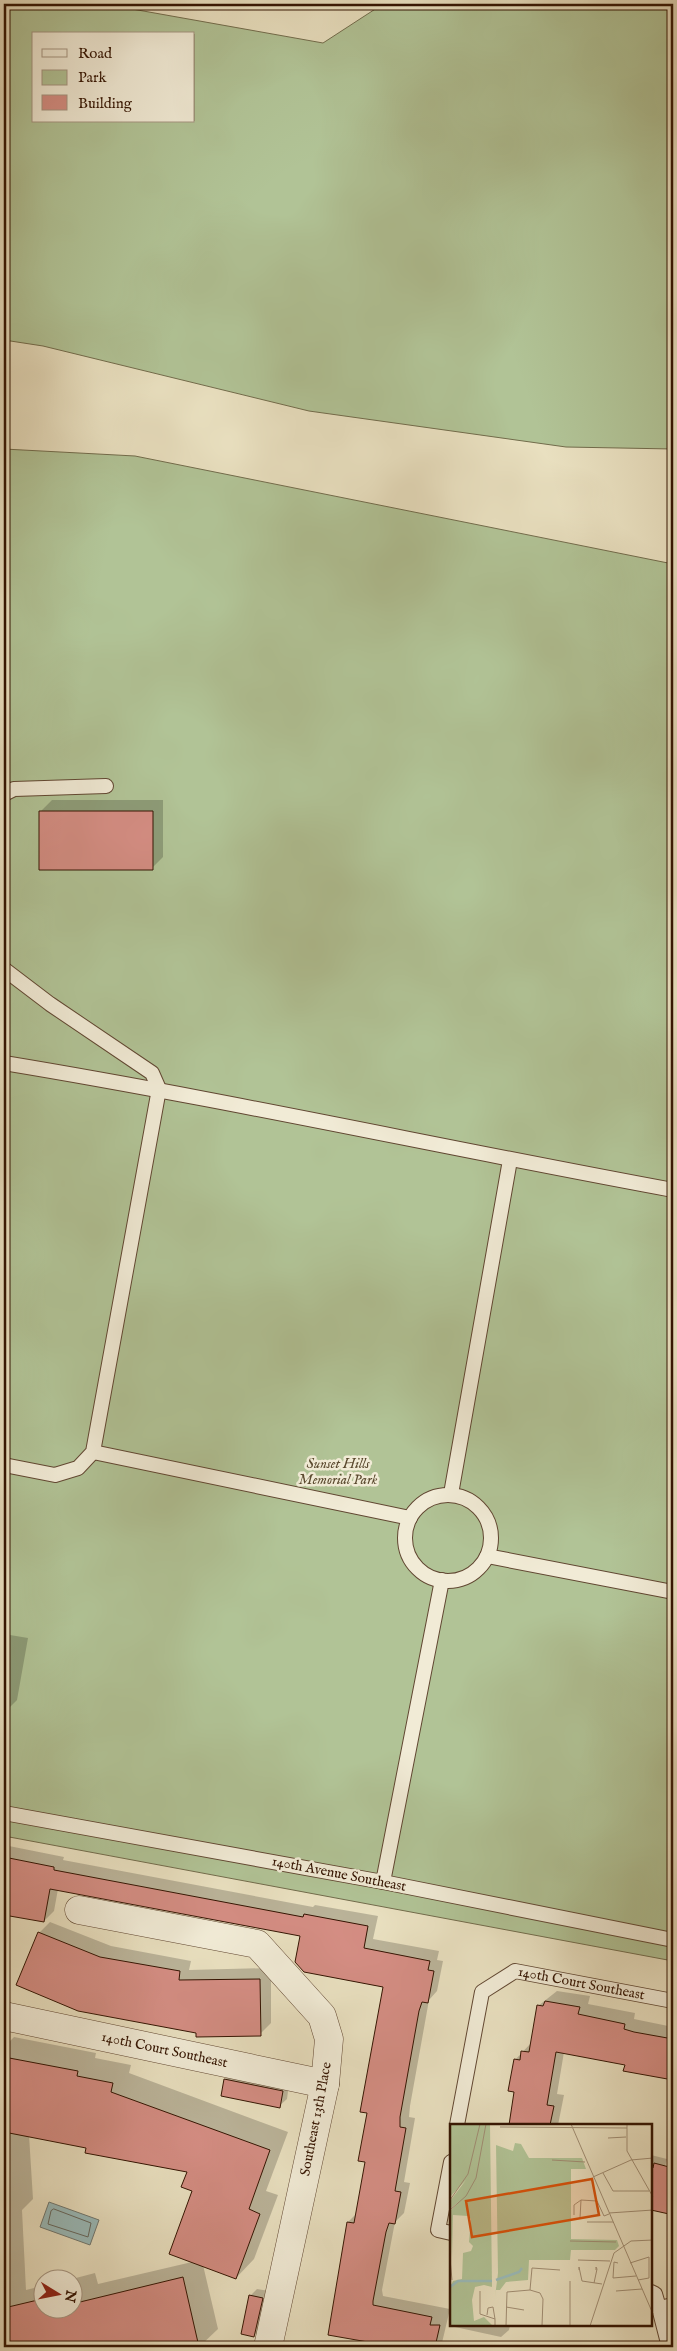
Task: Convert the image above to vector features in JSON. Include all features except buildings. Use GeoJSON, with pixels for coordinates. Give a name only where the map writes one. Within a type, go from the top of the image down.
{"type":"FeatureCollection","features":[{"type":"Feature","properties":{"kind":"street","name":"Southeast 13th Place"},"geometry":{"type":"LineString","coordinates":[[78,1910],[257,1944],[322,2016],[329,2039],[325,2084],[268,2347]]}},
{"type":"Feature","properties":{"kind":"street","name":"140th Court Southeast"},"geometry":{"type":"LineString","coordinates":[[4,2016],[325,2084]]}},
{"type":"Feature","properties":{"kind":"lane"},"geometry":{"type":"LineString","coordinates":[[4,794],[14,789],[106,786]]}},
{"type":"Feature","properties":{"kind":"lane"},"geometry":{"type":"LineString","coordinates":[[4,969],[50,1004],[152,1073],[159,1089],[93,1452],[78,1468],[55,1474],[4,1465]]}},
{"type":"Feature","properties":{"kind":"lane"},"geometry":{"type":"LineString","coordinates":[[4,1063],[159,1089],[510,1160],[673,1190]]}},
{"type":"Feature","properties":{"kind":"lane"},"geometry":{"type":"LineString","coordinates":[[451,1494],[510,1160]]}},
{"type":"Feature","properties":{"kind":"lane"},"geometry":{"type":"LineString","coordinates":[[93,1452],[410,1518]]}},
{"type":"Feature","properties":{"kind":"lane"},"geometry":{"type":"LineString","coordinates":[[451,1494],[465,1498],[476,1505],[485,1516],[490,1529],[491,1543],[487,1556],[479,1568],[468,1576],[455,1580],[442,1580],[429,1576],[418,1568],[410,1558],[406,1545],[406,1531],[410,1518],[417,1508],[427,1500],[451,1494]]}},
{"type":"Feature","properties":{"kind":"lane"},"geometry":{"type":"LineString","coordinates":[[487,1556],[673,1592]]}},
{"type":"Feature","properties":{"kind":"lane"},"geometry":{"type":"LineString","coordinates":[[383,1882],[442,1580]]}},
{"type":"Feature","properties":{"kind":"lane","name":"140th Avenue Southeast"},"geometry":{"type":"LineString","coordinates":[[4,1813],[383,1882],[673,1940]]}},
{"type":"Feature","properties":{"kind":"lane","name":"140th Court Southeast"},"geometry":{"type":"LineString","coordinates":[[458,2124],[482,1992],[515,1971],[673,2001]]}},
{"type":"Feature","properties":{"kind":"lane"},"geometry":{"type":"LineString","coordinates":[[450,2167],[438,2230],[450,2232]]}},
{"type":"Feature","properties":{"kind":"lane"},"geometry":{"type":"LineString","coordinates":[[652,2292],[655,2294],[669,2347]]}},
{"type":"Feature","properties":{"kind":"lane"},"geometry":{"type":"LineString","coordinates":[[659,2308],[673,2305]]}},
{"type":"Feature","properties":{"kind":"green space"},"geometry":{"type":"Polygon","coordinates":[[[4,4],[104,4],[323,43],[383,4],[673,4],[673,449],[566,447],[309,411],[43,346],[4,340],[4,4]]]}},
{"type":"Feature","properties":{"kind":"green space","name":"Sunset Hills Memorial Park"},"geometry":{"type":"Polygon","coordinates":[[[4,449],[135,456],[673,564],[673,1961],[4,1836],[4,449]]]}},
{"type":"Feature","properties":{"kind":"water"},"geometry":{"type":"Polygon","coordinates":[[[49,2202],[99,2220],[90,2245],[40,2227],[49,2202]]]}}]}
